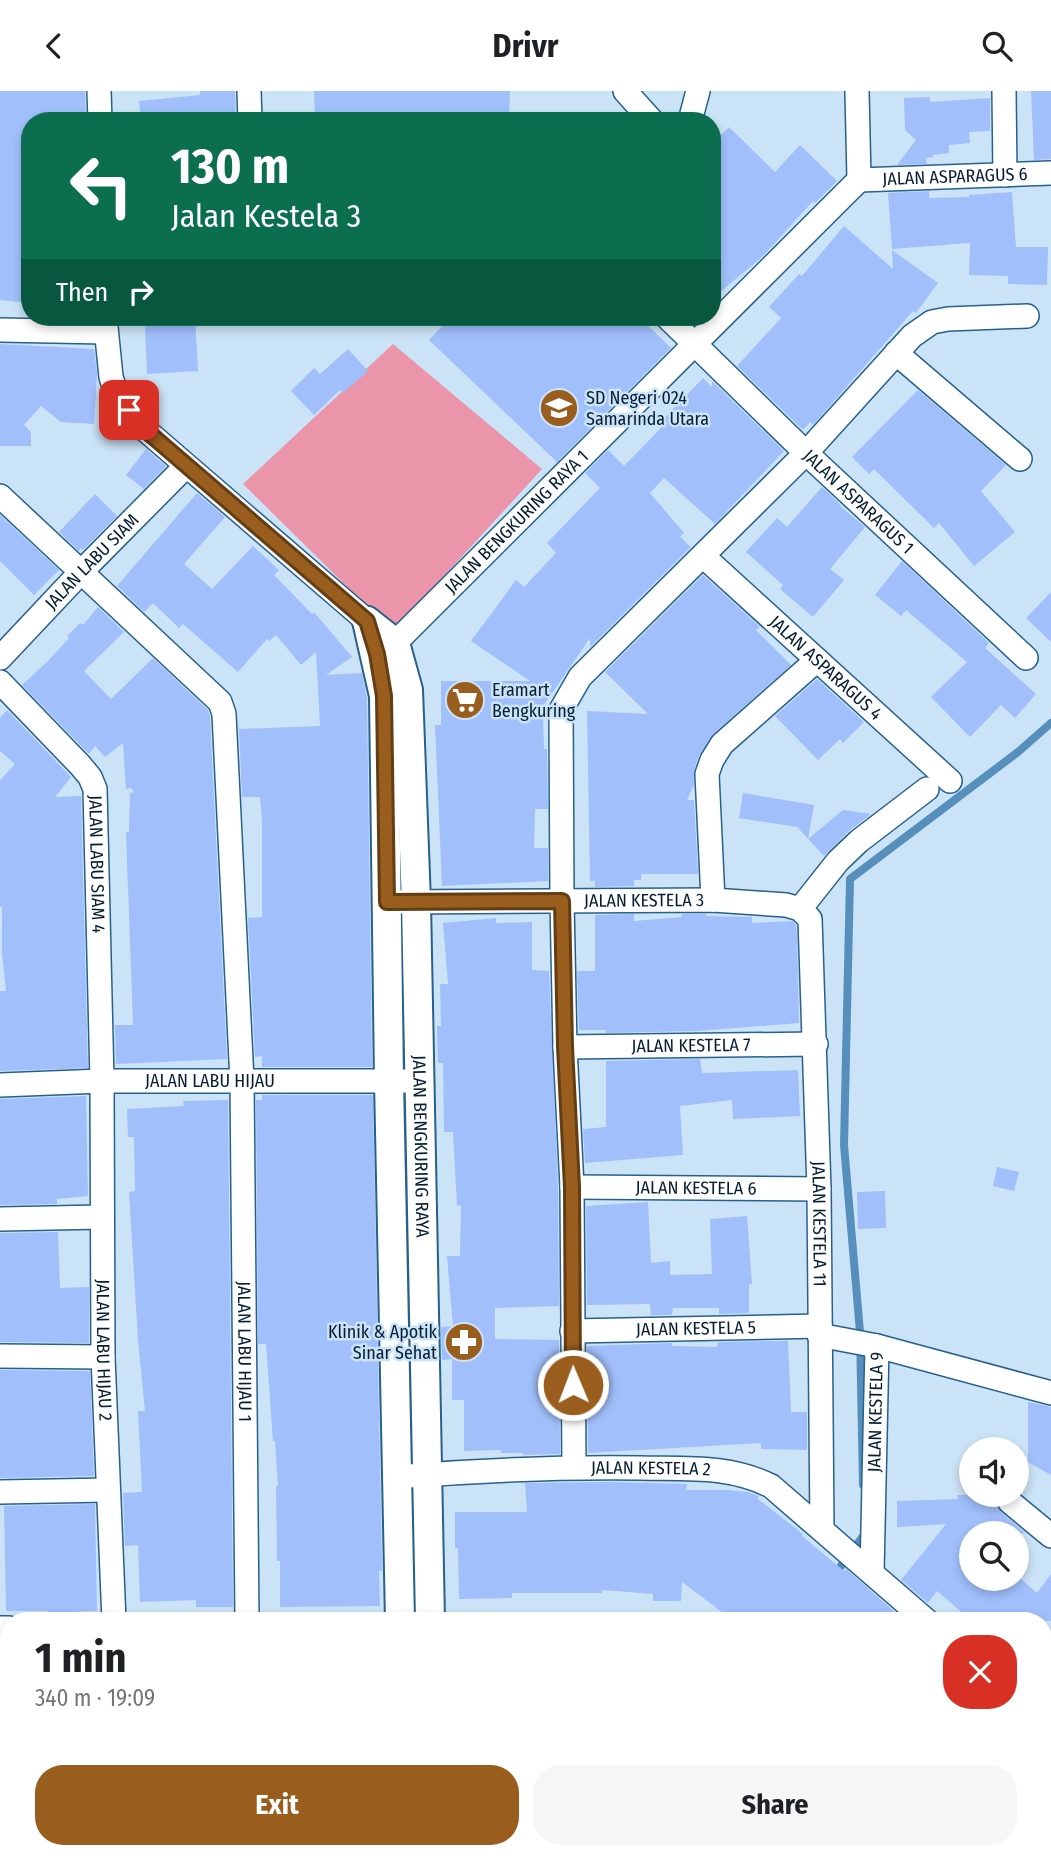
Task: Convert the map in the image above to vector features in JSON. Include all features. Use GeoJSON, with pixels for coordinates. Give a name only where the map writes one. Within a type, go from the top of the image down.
{"type":"FeatureCollection","features":[{"type":"Feature","properties":{"kind":"street"},"geometry":{"type":"LineString","coordinates":[[99,91],[100,112]]}},
{"type":"Feature","properties":{"kind":"street"},"geometry":{"type":"LineString","coordinates":[[250,91],[250,112]]}},
{"type":"Feature","properties":{"kind":"street"},"geometry":{"type":"LineString","coordinates":[[625,91],[644,112]]}},
{"type":"Feature","properties":{"kind":"street"},"geometry":{"type":"LineString","coordinates":[[693,112],[698,91]]}},
{"type":"Feature","properties":{"kind":"street"},"geometry":{"type":"LineString","coordinates":[[857,91],[859,180]]}},
{"type":"Feature","properties":{"kind":"street"},"geometry":{"type":"LineString","coordinates":[[1004,91],[1005,175]]}},
{"type":"Feature","properties":{"kind":"street","name":"JALAN ASPARAGUS 6"},"geometry":{"type":"LineString","coordinates":[[859,180],[1051,173]]}},
{"type":"Feature","properties":{"kind":"street","name":"JALAN BENGKURING RAYA 1"},"geometry":{"type":"LineString","coordinates":[[721,316],[859,180]]}},
{"type":"Feature","properties":{"kind":"street"},"geometry":{"type":"LineString","coordinates":[[575,1467],[572,1187],[565,1047],[562,901],[561,711],[580,677],[806,453],[912,335],[932,322],[981,316],[1027,316]]}},
{"type":"Feature","properties":{"kind":"street"},"geometry":{"type":"LineString","coordinates":[[0,330],[84,326]]}},
{"type":"Feature","properties":{"kind":"street"},"geometry":{"type":"LineString","coordinates":[[105,326],[111,377],[116,393],[142,427],[367,621],[390,662]]}},
{"type":"Feature","properties":{"kind":"street","name":"JALAN ASPARAGUS 1"},"geometry":{"type":"LineString","coordinates":[[676,326],[806,453],[1026,658]]}},
{"type":"Feature","properties":{"kind":"street","name":"JALAN BENGKURING RAYA 1"},"geometry":{"type":"LineString","coordinates":[[390,662],[711,326]]}},
{"type":"Feature","properties":{"kind":"street"},"geometry":{"type":"LineString","coordinates":[[896,353],[1020,459]]}},
{"type":"Feature","properties":{"kind":"street","name":"JALAN LABU SIAM"},"geometry":{"type":"LineString","coordinates":[[0,658],[186,466]]}},
{"type":"Feature","properties":{"kind":"street","name":"JALAN LABU HIJAU 1"},"geometry":{"type":"LineString","coordinates":[[0,496],[220,702],[224,714],[242,1081],[247,1612]]}},
{"type":"Feature","properties":{"kind":"street","name":"JALAN ASPARAGUS 4"},"geometry":{"type":"LineString","coordinates":[[703,556],[950,781]]}},
{"type":"Feature","properties":{"kind":"street"},"geometry":{"type":"LineString","coordinates":[[713,900],[707,774],[712,759],[722,744],[817,660]]}},
{"type":"Feature","properties":{"kind":"street","name":"JALAN BENGKURING RAYA"},"geometry":{"type":"LineString","coordinates":[[390,662],[408,690],[416,902],[430,1612]]}},
{"type":"Feature","properties":{"kind":"street","name":"JALAN BENGKURING RAYA"},"geometry":{"type":"LineString","coordinates":[[390,662],[384,696],[400,1612]]}},
{"type":"Feature","properties":{"kind":"street","name":"JALAN LABU SIAM 4"},"geometry":{"type":"LineString","coordinates":[[0,682],[80,765],[90,777],[95,789],[102,1081]]}},
{"type":"Feature","properties":{"kind":"street"},"geometry":{"type":"LineString","coordinates":[[805,914],[838,860],[927,789]]}},
{"type":"Feature","properties":{"kind":"street","name":"JALAN KESTELA 3"},"geometry":{"type":"LineString","coordinates":[[387,902],[713,900],[786,905],[805,914]]}},
{"type":"Feature","properties":{"kind":"street","name":"JALAN KESTELA 11"},"geometry":{"type":"LineString","coordinates":[[805,914],[816,1044],[822,1333],[822,1529]]}},
{"type":"Feature","properties":{"kind":"street","name":"JALAN KESTELA 7"},"geometry":{"type":"LineString","coordinates":[[565,1047],[816,1044]]}},
{"type":"Feature","properties":{"kind":"street","name":"JALAN LABU HIJAU"},"geometry":{"type":"LineString","coordinates":[[0,1085],[102,1081],[420,1081]]}},
{"type":"Feature","properties":{"kind":"street","name":"JALAN LABU HIJAU 2"},"geometry":{"type":"LineString","coordinates":[[102,1081],[103,1357],[114,1612]]}},
{"type":"Feature","properties":{"kind":"street","name":"JALAN KESTELA 6"},"geometry":{"type":"LineString","coordinates":[[572,1187],[819,1189]]}},
{"type":"Feature","properties":{"kind":"street"},"geometry":{"type":"LineString","coordinates":[[0,1219],[102,1217]]}},
{"type":"Feature","properties":{"kind":"street","name":"JALAN KESTELA 5"},"geometry":{"type":"LineString","coordinates":[[572,1331],[822,1333],[871,1345]]}},
{"type":"Feature","properties":{"kind":"street","name":"JALAN KESTELA 9"},"geometry":{"type":"LineString","coordinates":[[872,1573],[871,1345],[1051,1393]]}},
{"type":"Feature","properties":{"kind":"street"},"geometry":{"type":"LineString","coordinates":[[0,1356],[103,1357]]}},
{"type":"Feature","properties":{"kind":"street","name":"JALAN KESTELA 2"},"geometry":{"type":"LineString","coordinates":[[398,1476],[575,1467],[704,1470],[750,1476],[771,1486],[917,1612]]}},
{"type":"Feature","properties":{"kind":"street"},"geometry":{"type":"LineString","coordinates":[[0,1492],[107,1490]]}},
{"type":"Feature","properties":{"kind":"street"},"geometry":{"type":"LineString","coordinates":[[1017,1507],[1049,1530]]}},
{"type":"Feature","properties":{"kind":"shaded area"},"geometry":{"type":"Polygon","coordinates":[[[393,344],[542,469],[393,632],[243,484],[393,344]]]}},
{"type":"Feature","properties":{"kind":"building"},"geometry":{"type":"Polygon","coordinates":[[[0,91],[85,91],[86,112],[21,112],[21,302],[0,300],[0,91]]]}},
{"type":"Feature","properties":{"kind":"building"},"geometry":{"type":"Polygon","coordinates":[[[200,91],[235,91],[236,112],[140,112],[139,101],[200,95],[200,91]]]}},
{"type":"Feature","properties":{"kind":"building"},"geometry":{"type":"Polygon","coordinates":[[[314,91],[510,91],[509,112],[315,112],[314,91]]]}},
{"type":"Feature","properties":{"kind":"building"},"geometry":{"type":"Polygon","coordinates":[[[1031,91],[1051,91],[1051,159],[1034,160],[1031,91]]]}},
{"type":"Feature","properties":{"kind":"building"},"geometry":{"type":"Polygon","coordinates":[[[930,97],[930,102],[990,98],[990,131],[969,132],[970,143],[949,145],[949,153],[926,158],[927,164],[897,165],[916,140],[905,130],[904,98],[930,97]]]}},
{"type":"Feature","properties":{"kind":"building"},"geometry":{"type":"Polygon","coordinates":[[[729,127],[775,172],[800,145],[837,181],[815,203],[813,201],[763,256],[721,291],[721,135],[729,127]]]}},
{"type":"Feature","properties":{"kind":"building"},"geometry":{"type":"Polygon","coordinates":[[[929,191],[929,198],[1012,192],[1016,247],[1048,247],[1047,285],[1008,284],[1008,276],[969,275],[970,243],[892,249],[888,193],[929,191]]]}},
{"type":"Feature","properties":{"kind":"building"},"geometry":{"type":"Polygon","coordinates":[[[844,226],[893,269],[892,250],[938,283],[916,313],[913,311],[813,425],[810,422],[803,430],[737,366],[781,318],[769,307],[799,274],[802,276],[844,226]]]}},
{"type":"Feature","properties":{"kind":"building"},"geometry":{"type":"Polygon","coordinates":[[[145,326],[196,326],[198,371],[147,374],[145,326]]]}},
{"type":"Feature","properties":{"kind":"building","name":"SD Negeri 024 Samarinda Utara"},"geometry":{"type":"Polygon","coordinates":[[[442,326],[648,326],[671,348],[557,462],[429,340],[442,326]]]}},
{"type":"Feature","properties":{"kind":"building"},"geometry":{"type":"Polygon","coordinates":[[[0,344],[94,349],[97,373],[94,424],[61,422],[41,406],[24,425],[31,432],[31,446],[0,446],[0,344]]]}},
{"type":"Feature","properties":{"kind":"building"},"geometry":{"type":"Polygon","coordinates":[[[348,349],[368,371],[343,393],[340,390],[314,415],[291,391],[314,368],[320,374],[348,349]]]}},
{"type":"Feature","properties":{"kind":"building"},"geometry":{"type":"Polygon","coordinates":[[[703,378],[712,387],[712,381],[784,451],[715,524],[664,478],[650,493],[684,533],[680,537],[691,547],[590,647],[590,638],[541,709],[547,709],[543,714],[544,749],[547,749],[548,809],[535,809],[534,848],[548,848],[548,881],[442,886],[435,725],[441,725],[441,681],[530,681],[471,641],[516,580],[524,587],[556,553],[547,543],[600,488],[585,473],[608,450],[624,466],[662,427],[659,424],[703,378]]]}},
{"type":"Feature","properties":{"kind":"building"},"geometry":{"type":"Polygon","coordinates":[[[918,390],[1006,465],[981,491],[1015,532],[974,566],[939,523],[934,528],[874,469],[869,474],[852,457],[918,390]]]}},
{"type":"Feature","properties":{"kind":"building"},"geometry":{"type":"Polygon","coordinates":[[[146,449],[166,466],[144,489],[126,475],[146,449]]]}},
{"type":"Feature","properties":{"kind":"building"},"geometry":{"type":"Polygon","coordinates":[[[822,487],[865,527],[830,569],[844,580],[813,617],[780,589],[783,585],[746,552],[777,518],[787,527],[822,487]]]}},
{"type":"Feature","properties":{"kind":"building"},"geometry":{"type":"Polygon","coordinates":[[[197,493],[225,517],[184,564],[212,589],[253,546],[279,570],[274,575],[312,614],[314,612],[352,657],[326,675],[362,673],[367,698],[372,1067],[262,1067],[262,1056],[255,1057],[248,918],[262,917],[262,821],[260,797],[242,797],[239,729],[320,726],[316,652],[301,665],[276,635],[269,641],[267,639],[238,672],[183,624],[179,628],[153,603],[144,612],[117,586],[197,493]]]}},
{"type":"Feature","properties":{"kind":"building"},"geometry":{"type":"Polygon","coordinates":[[[95,494],[117,516],[79,551],[59,532],[95,494]]]}},
{"type":"Feature","properties":{"kind":"building"},"geometry":{"type":"Polygon","coordinates":[[[0,515],[59,570],[34,595],[0,561],[0,515]]]}},
{"type":"Feature","properties":{"kind":"building"},"geometry":{"type":"Polygon","coordinates":[[[902,561],[989,643],[985,648],[1036,694],[1015,718],[1001,705],[970,737],[931,697],[967,662],[906,610],[901,616],[875,595],[902,561]]]}},
{"type":"Feature","properties":{"kind":"building"},"geometry":{"type":"Polygon","coordinates":[[[703,575],[760,627],[756,630],[791,665],[713,734],[699,755],[694,770],[694,785],[687,800],[694,800],[698,874],[641,874],[641,880],[634,880],[634,886],[595,887],[595,881],[590,881],[587,711],[648,714],[605,672],[703,575]]]}},
{"type":"Feature","properties":{"kind":"building"},"geometry":{"type":"Polygon","coordinates":[[[1051,592],[1051,642],[1026,618],[1051,592]]]}},
{"type":"Feature","properties":{"kind":"building"},"geometry":{"type":"Polygon","coordinates":[[[98,607],[124,632],[84,671],[111,699],[153,658],[208,710],[210,717],[227,1059],[116,1064],[115,1025],[133,1025],[126,832],[129,832],[130,793],[134,792],[131,788],[126,789],[123,743],[105,757],[95,746],[89,754],[22,685],[98,607]]]}},
{"type":"Feature","properties":{"kind":"building"},"geometry":{"type":"Polygon","coordinates":[[[817,679],[864,722],[843,743],[840,739],[818,760],[775,716],[817,679]]]}},
{"type":"Feature","properties":{"kind":"building"},"geometry":{"type":"Polygon","coordinates":[[[7,710],[71,777],[55,797],[81,796],[88,1068],[0,1071],[0,991],[6,991],[0,907],[0,780],[15,764],[0,751],[0,718],[7,710]]]}},
{"type":"Feature","properties":{"kind":"building"},"geometry":{"type":"Polygon","coordinates":[[[743,793],[814,805],[808,839],[797,827],[739,818],[743,793]]]}},
{"type":"Feature","properties":{"kind":"building"},"geometry":{"type":"Polygon","coordinates":[[[843,810],[871,814],[824,856],[808,839],[843,810]]]}},
{"type":"Feature","properties":{"kind":"building"},"geometry":{"type":"Polygon","coordinates":[[[634,914],[634,921],[682,917],[682,914],[706,914],[752,917],[752,923],[793,921],[797,935],[799,1023],[697,1031],[606,1033],[606,1030],[579,1030],[577,971],[595,971],[595,915],[634,914]]]}},
{"type":"Feature","properties":{"kind":"building"},"geometry":{"type":"Polygon","coordinates":[[[496,918],[496,923],[532,922],[532,970],[549,971],[558,1187],[559,1306],[495,1308],[495,1339],[559,1340],[560,1454],[523,1455],[501,1453],[501,1450],[464,1451],[464,1400],[452,1400],[452,1359],[442,1360],[441,1327],[453,1326],[447,1256],[460,1256],[461,1205],[457,1206],[453,1132],[444,1132],[443,1063],[438,1063],[440,984],[448,984],[443,923],[496,918]]]}},
{"type":"Feature","properties":{"kind":"building"},"geometry":{"type":"Polygon","coordinates":[[[700,1059],[702,1073],[798,1070],[800,1116],[733,1119],[732,1100],[680,1106],[683,1155],[585,1163],[583,1129],[606,1127],[606,1061],[700,1059]]]}},
{"type":"Feature","properties":{"kind":"building"},"geometry":{"type":"Polygon","coordinates":[[[262,1095],[373,1095],[382,1571],[379,1571],[380,1606],[280,1607],[275,1441],[266,1344],[258,1344],[256,1100],[262,1100],[262,1095]]]}},
{"type":"Feature","properties":{"kind":"building"},"geometry":{"type":"Polygon","coordinates":[[[86,1096],[88,1196],[57,1199],[57,1204],[0,1205],[0,1099],[86,1096]]]}},
{"type":"Feature","properties":{"kind":"building"},"geometry":{"type":"Polygon","coordinates":[[[228,1100],[233,1607],[196,1607],[196,1600],[140,1602],[138,1545],[125,1546],[123,1493],[142,1492],[138,1411],[145,1411],[129,1192],[135,1191],[134,1137],[128,1137],[127,1109],[184,1106],[183,1101],[228,1100]]]}},
{"type":"Feature","properties":{"kind":"building"},"geometry":{"type":"Polygon","coordinates":[[[997,1167],[1019,1172],[1014,1191],[993,1186],[997,1167]]]}},
{"type":"Feature","properties":{"kind":"building"},"geometry":{"type":"Polygon","coordinates":[[[885,1191],[886,1228],[858,1229],[857,1192],[885,1191]]]}},
{"type":"Feature","properties":{"kind":"building"},"geometry":{"type":"Polygon","coordinates":[[[648,1202],[651,1263],[670,1261],[670,1275],[712,1274],[710,1219],[747,1216],[752,1284],[749,1284],[749,1313],[719,1314],[719,1308],[673,1308],[672,1315],[651,1315],[650,1304],[587,1305],[586,1206],[648,1202]]]}},
{"type":"Feature","properties":{"kind":"building"},"geometry":{"type":"Polygon","coordinates":[[[58,1232],[60,1288],[89,1287],[89,1343],[0,1342],[0,1233],[58,1232]]]}},
{"type":"Feature","properties":{"kind":"building"},"geometry":{"type":"Polygon","coordinates":[[[788,1341],[791,1412],[807,1412],[807,1450],[761,1449],[761,1443],[588,1453],[587,1346],[672,1343],[672,1346],[717,1347],[718,1342],[788,1341]]]}},
{"type":"Feature","properties":{"kind":"building"},"geometry":{"type":"Polygon","coordinates":[[[0,1370],[90,1371],[94,1476],[0,1478],[0,1370]]]}},
{"type":"Feature","properties":{"kind":"building"},"geometry":{"type":"Polygon","coordinates":[[[1028,1402],[1051,1407],[1051,1475],[1029,1463],[1028,1402]]]}},
{"type":"Feature","properties":{"kind":"building"},"geometry":{"type":"Polygon","coordinates":[[[525,1483],[687,1484],[686,1490],[748,1492],[758,1496],[758,1499],[895,1612],[722,1612],[682,1582],[681,1601],[653,1601],[653,1594],[602,1590],[602,1593],[512,1593],[512,1598],[459,1599],[455,1512],[527,1512],[525,1483]]]}},
{"type":"Feature","properties":{"kind":"building"},"geometry":{"type":"Polygon","coordinates":[[[959,1495],[959,1507],[999,1507],[1011,1521],[959,1521],[959,1591],[1029,1591],[1029,1586],[1037,1593],[1051,1574],[1051,1612],[962,1612],[937,1591],[928,1603],[901,1580],[946,1524],[897,1527],[897,1501],[958,1499],[959,1495]]]}},
{"type":"Feature","properties":{"kind":"building"},"geometry":{"type":"Polygon","coordinates":[[[95,1504],[97,1611],[6,1611],[4,1506],[95,1504]]]}},
{"type":"Feature","properties":{"kind":"waterway"},"geometry":{"type":"LineString","coordinates":[[863,1485],[860,1332],[844,1145],[850,879],[1018,752],[1051,723]]}},
{"type":"Feature","properties":{"kind":"waterway"},"geometry":{"type":"LineString","coordinates":[[835,1574],[864,1535],[864,1530]]}},
{"type":"Feature","properties":{"kind":"place","name":"SD Negeri 024 Samarinda Utara"},"geometry":{"type":"Point","coordinates":[559,408]}},
{"type":"Feature","properties":{"kind":"place","name":"Eramart Bengkuring"},"geometry":{"type":"Point","coordinates":[465,700]}},
{"type":"Feature","properties":{"kind":"place","name":"Klinik & Apotik Sinar Sehat"},"geometry":{"type":"Point","coordinates":[464,1342]}},
{"type":"Feature","properties":{"kind":"route"},"geometry":{"type":"LineString","coordinates":[[129,410],[142,427],[367,621],[377,654],[384,696],[387,902],[562,901],[565,1047],[572,1187],[573,1385]]}}]}
